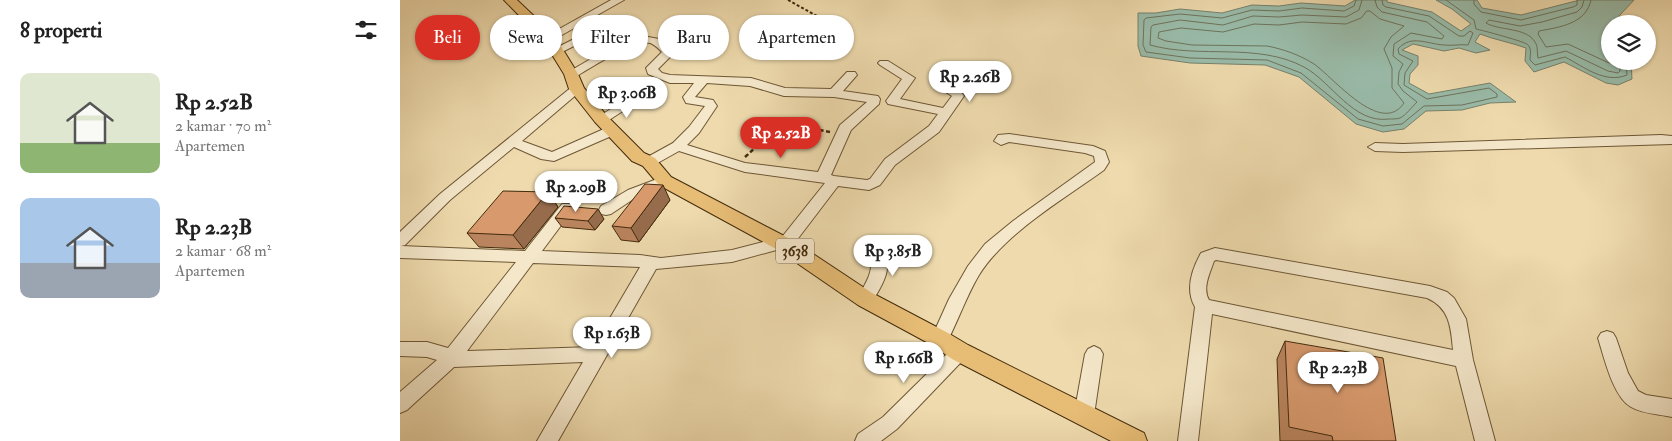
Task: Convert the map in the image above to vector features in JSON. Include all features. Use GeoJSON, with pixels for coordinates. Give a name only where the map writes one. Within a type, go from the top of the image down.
{"type":"FeatureCollection","features":[{"type":"Feature","properties":{"kind":"main road","name":"3638"},"geometry":{"type":"LineString","coordinates":[[510,0],[524,15]]}},
{"type":"Feature","properties":{"kind":"main road","name":"3638"},"geometry":{"type":"LineString","coordinates":[[562,60],[574,81],[606,125],[638,157],[649,162],[665,181],[784,244],[865,299],[940,339],[960,352],[1084,415],[1126,439]]}},
{"type":"Feature","properties":{"kind":"street"},"geometry":{"type":"LineString","coordinates":[[562,37],[619,0]]}},
{"type":"Feature","properties":{"kind":"street"},"geometry":{"type":"LineString","coordinates":[[400,241],[445,197],[514,142],[574,81],[634,41],[646,38],[656,41],[669,52],[652,68],[652,72],[672,80],[704,79],[751,82],[784,92],[834,93],[868,98],[875,101],[849,124],[828,179],[784,244],[732,256],[662,264],[400,252]]}},
{"type":"Feature","properties":{"kind":"street"},"geometry":{"type":"LineString","coordinates":[[884,63],[909,78],[892,101],[946,112]]}},
{"type":"Feature","properties":{"kind":"street"},"geometry":{"type":"LineString","coordinates":[[834,93],[851,76]]}},
{"type":"Feature","properties":{"kind":"street"},"geometry":{"type":"LineString","coordinates":[[649,162],[678,146],[694,130],[711,106],[709,103],[689,98],[704,79]]}},
{"type":"Feature","properties":{"kind":"street"},"geometry":{"type":"LineString","coordinates":[[678,146],[703,156],[767,172],[869,185],[874,182],[890,162],[934,129],[958,96],[950,91]]}},
{"type":"Feature","properties":{"kind":"street"},"geometry":{"type":"LineString","coordinates":[[514,142],[546,156],[554,156],[606,125],[638,95]]}},
{"type":"Feature","properties":{"kind":"street"},"geometry":{"type":"LineString","coordinates":[[940,339],[955,304],[974,270],[991,248],[1018,225],[1072,188],[1102,162],[1100,154],[1088,149],[1009,138],[1003,138],[1001,141]]}},
{"type":"Feature","properties":{"kind":"street"},"geometry":{"type":"LineString","coordinates":[[1375,147],[1672,140]]}},
{"type":"Feature","properties":{"kind":"street"},"geometry":{"type":"LineString","coordinates":[[1647,141],[1672,148]]}},
{"type":"Feature","properties":{"kind":"street"},"geometry":{"type":"LineString","coordinates":[[606,210],[633,192],[665,181]]}},
{"type":"Feature","properties":{"kind":"street"},"geometry":{"type":"LineString","coordinates":[[400,404],[450,359],[479,323],[498,295],[531,257],[567,208]]}},
{"type":"Feature","properties":{"kind":"street"},"geometry":{"type":"LineString","coordinates":[[400,223],[417,224]]}},
{"type":"Feature","properties":{"kind":"street"},"geometry":{"type":"LineString","coordinates":[[865,299],[880,266],[881,260],[877,254]]}},
{"type":"Feature","properties":{"kind":"street"},"geometry":{"type":"LineString","coordinates":[[1188,441],[1204,306],[1197,295],[1197,289],[1207,257],[1215,254],[1430,292],[1443,296],[1455,310],[1464,360],[1485,441]]}},
{"type":"Feature","properties":{"kind":"street"},"geometry":{"type":"LineString","coordinates":[[547,441],[650,263]]}},
{"type":"Feature","properties":{"kind":"street"},"geometry":{"type":"LineString","coordinates":[[1204,306],[1464,360]]}},
{"type":"Feature","properties":{"kind":"street"},"geometry":{"type":"LineString","coordinates":[[1607,338],[1626,390],[1632,398],[1646,404],[1672,408]]}},
{"type":"Feature","properties":{"kind":"street"},"geometry":{"type":"LineString","coordinates":[[400,349],[434,350],[443,353],[450,359],[596,354]]}},
{"type":"Feature","properties":{"kind":"street"},"geometry":{"type":"LineString","coordinates":[[865,441],[890,423],[960,352]]}},
{"type":"Feature","properties":{"kind":"street"},"geometry":{"type":"LineString","coordinates":[[1084,415],[1094,354]]}},
{"type":"Feature","properties":{"kind":"path"},"geometry":{"type":"LineString","coordinates":[[788,0],[815,15]]}},
{"type":"Feature","properties":{"kind":"path"},"geometry":{"type":"LineString","coordinates":[[735,165],[772,134],[781,130],[802,128],[844,134]]}},
{"type":"Feature","properties":{"kind":"water"},"geometry":{"type":"Polygon","coordinates":[[[1355,0],[1387,0],[1387,2],[1432,12],[1461,31],[1471,24],[1452,9],[1436,0],[1477,0],[1482,8],[1521,15],[1580,0],[1634,0],[1620,15],[1601,15],[1601,70],[1632,70],[1632,79],[1618,85],[1606,83],[1564,62],[1534,72],[1525,61],[1526,48],[1480,34],[1475,42],[1490,50],[1476,53],[1459,48],[1444,51],[1413,44],[1402,50],[1418,56],[1418,65],[1410,74],[1409,83],[1429,94],[1490,83],[1516,102],[1490,103],[1462,110],[1426,111],[1404,129],[1383,132],[1356,124],[1299,77],[1265,65],[1190,63],[1141,56],[1138,46],[1138,13],[1156,13],[1180,9],[1222,13],[1252,5],[1279,6],[1301,3],[1345,6],[1355,0]]]}},
{"type":"Feature","properties":{"kind":"building"},"geometry":{"type":"Polygon","coordinates":[[[645,184],[663,185],[631,228],[612,226],[645,184]]]}},
{"type":"Feature","properties":{"kind":"building"},"geometry":{"type":"Polygon","coordinates":[[[503,191],[548,192],[513,235],[467,233],[503,191]]]}},
{"type":"Feature","properties":{"kind":"building"},"geometry":{"type":"Polygon","coordinates":[[[564,206],[598,209],[588,221],[555,218],[564,206]]]}},
{"type":"Feature","properties":{"kind":"building"},"geometry":{"type":"Polygon","coordinates":[[[1285,341],[1383,358],[1396,441],[1333,441],[1332,436],[1289,427],[1285,341]]]}}]}
